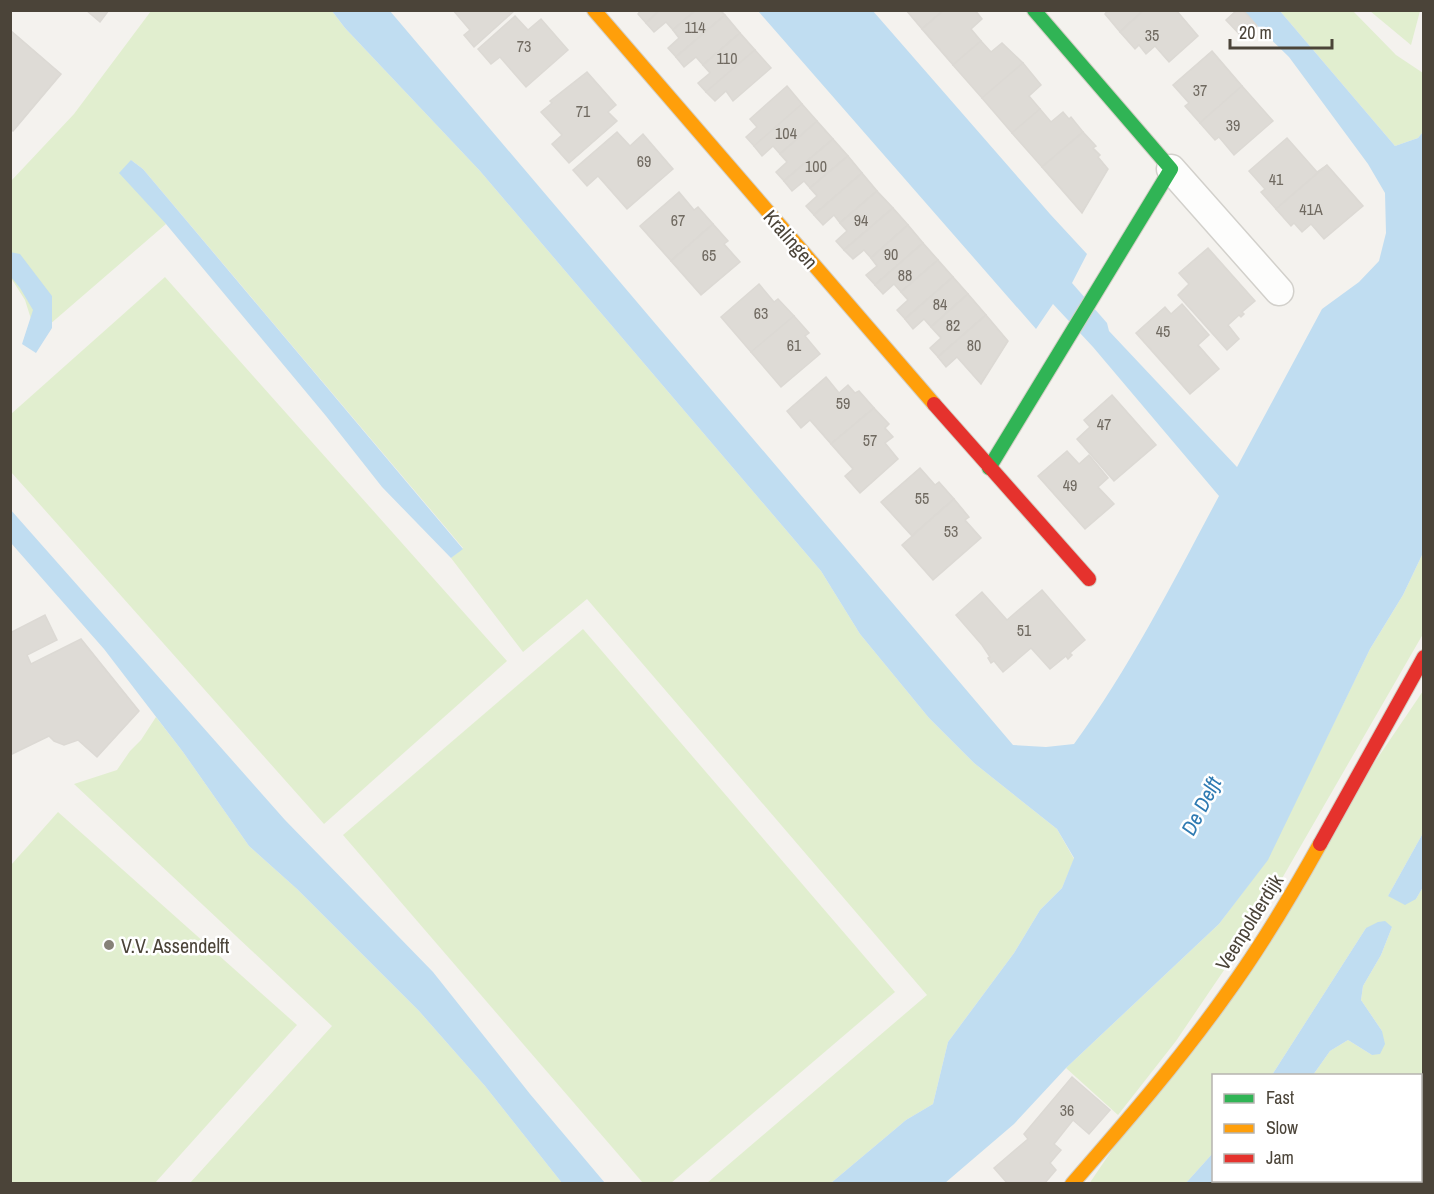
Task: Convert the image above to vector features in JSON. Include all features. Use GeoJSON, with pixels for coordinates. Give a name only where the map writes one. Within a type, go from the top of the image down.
{"type":"FeatureCollection","features":[{"type":"Feature","properties":{"kind":"street","name":"Kralingen"},"geometry":{"type":"LineString","coordinates":[[594,10],[989,468],[1089,579]]}},
{"type":"Feature","properties":{"kind":"street"},"geometry":{"type":"LineString","coordinates":[[1034,10],[1279,291]]}},
{"type":"Feature","properties":{"kind":"street"},"geometry":{"type":"LineString","coordinates":[[989,468],[1102,286],[1171,169]]}},
{"type":"Feature","properties":{"kind":"street","name":"Veenpolderdijk"},"geometry":{"type":"LineString","coordinates":[[1072,1184],[1155,1089],[1237,980],[1272,926],[1424,657]]}},
{"type":"Feature","properties":{"kind":"green space"},"geometry":{"type":"Polygon","coordinates":[[[151,11],[332,11],[345,28],[480,171],[821,571],[860,634],[929,718],[974,763],[1057,829],[1074,859],[1062,888],[1040,910],[1014,953],[948,1042],[933,1104],[906,1120],[831,1183],[707,1183],[927,995],[587,599],[523,652],[451,558],[463,548],[143,169],[131,160],[159,215],[166,224],[27,344],[31,319],[25,300],[11,278],[11,181],[74,114],[151,11]]]}},
{"type":"Feature","properties":{"kind":"green space"},"geometry":{"type":"Polygon","coordinates":[[[1280,11],[1353,11],[1396,55],[1423,73],[1423,132],[1418,138],[1395,146],[1280,11]]]}},
{"type":"Feature","properties":{"kind":"green space"},"geometry":{"type":"Polygon","coordinates":[[[1370,11],[1420,11],[1411,45],[1370,11]]]}},
{"type":"Feature","properties":{"kind":"green space"},"geometry":{"type":"Polygon","coordinates":[[[165,277],[507,661],[324,824],[11,472],[11,414],[165,277]]]}},
{"type":"Feature","properties":{"kind":"green space"},"geometry":{"type":"Polygon","coordinates":[[[1423,553],[1423,634],[1258,920],[1176,1041],[1118,1115],[1066,1068],[1219,924],[1267,860],[1370,649],[1403,595],[1423,553]]]}},
{"type":"Feature","properties":{"kind":"green space"},"geometry":{"type":"Polygon","coordinates":[[[583,629],[895,992],[671,1183],[643,1183],[343,835],[583,629]]]}},
{"type":"Feature","properties":{"kind":"green space"},"geometry":{"type":"Polygon","coordinates":[[[1423,691],[1423,833],[1388,896],[1416,899],[1423,887],[1423,1073],[1314,1074],[1330,1051],[1348,1040],[1372,1055],[1382,1031],[1361,1000],[1363,986],[1381,955],[1392,927],[1366,928],[1273,1074],[1212,1074],[1212,1154],[1186,1183],[1089,1184],[1423,691]]]}},
{"type":"Feature","properties":{"kind":"green space"},"geometry":{"type":"Polygon","coordinates":[[[156,717],[249,846],[297,889],[419,1011],[485,1086],[562,1183],[190,1183],[332,1026],[74,784],[117,770],[156,717]]]}},
{"type":"Feature","properties":{"kind":"green space","name":"V.V. Assendelft"},"geometry":{"type":"Polygon","coordinates":[[[58,812],[297,1025],[155,1183],[11,1183],[11,865],[58,812]]]}},
{"type":"Feature","properties":{"kind":"green space"},"geometry":{"type":"Polygon","coordinates":[[[1422,1094],[1423,1095],[1423,1183],[1246,1184],[1245,1182],[1422,1182],[1422,1094]]]}},
{"type":"Feature","properties":{"kind":"water","name":"De Delft"},"geometry":{"type":"Polygon","coordinates":[[[332,11],[390,11],[1013,745],[1046,747],[1074,744],[1133,653],[1219,496],[1093,347],[1053,304],[1036,329],[758,11],[873,11],[1087,254],[1072,283],[1107,323],[1109,331],[1237,467],[1322,309],[1359,282],[1379,261],[1386,233],[1385,193],[1368,164],[1289,57],[1242,11],[1280,11],[1395,146],[1418,138],[1423,132],[1423,553],[1403,595],[1370,649],[1268,860],[1219,924],[1066,1068],[1014,1124],[945,1183],[831,1183],[906,1120],[933,1104],[948,1042],[1014,953],[1040,910],[1062,888],[1074,858],[1057,829],[974,763],[929,718],[860,634],[821,571],[480,171],[345,28],[332,11]]]}},
{"type":"Feature","properties":{"kind":"water"},"geometry":{"type":"Polygon","coordinates":[[[131,160],[143,169],[463,549],[451,558],[382,487],[166,224],[119,173],[131,160]]]}},
{"type":"Feature","properties":{"kind":"water"},"geometry":{"type":"Polygon","coordinates":[[[10,252],[20,254],[52,296],[52,328],[36,353],[22,344],[33,310],[11,277],[10,252]]]}},
{"type":"Feature","properties":{"kind":"water"},"geometry":{"type":"Polygon","coordinates":[[[10,509],[285,820],[433,972],[530,1094],[605,1183],[562,1183],[485,1086],[419,1011],[297,889],[249,846],[183,752],[104,649],[11,543],[10,509]]]}},
{"type":"Feature","properties":{"kind":"water"},"geometry":{"type":"Polygon","coordinates":[[[1423,833],[1423,887],[1416,899],[1405,905],[1388,896],[1423,833]]]}},
{"type":"Feature","properties":{"kind":"water"},"geometry":{"type":"Polygon","coordinates":[[[1385,921],[1392,927],[1381,955],[1363,986],[1361,1000],[1382,1031],[1385,1044],[1380,1054],[1372,1055],[1348,1040],[1330,1051],[1314,1074],[1273,1074],[1366,928],[1385,921]]]}},
{"type":"Feature","properties":{"kind":"water"},"geometry":{"type":"Polygon","coordinates":[[[1212,1154],[1212,1182],[1246,1183],[1186,1183],[1212,1154]]]}},
{"type":"Feature","properties":{"kind":"building"},"geometry":{"type":"Polygon","coordinates":[[[86,10],[109,10],[100,22],[86,10]]]}},
{"type":"Feature","properties":{"kind":"building"},"geometry":{"type":"Polygon","coordinates":[[[453,10],[514,11],[474,47],[464,35],[470,30],[453,10]]]}},
{"type":"Feature","properties":{"kind":"building"},"geometry":{"type":"Polygon","coordinates":[[[641,10],[660,10],[646,23],[638,14],[641,10]]]}},
{"type":"Feature","properties":{"kind":"building"},"geometry":{"type":"Polygon","coordinates":[[[660,10],[696,10],[673,30],[666,22],[654,32],[646,23],[660,10]]]}},
{"type":"Feature","properties":{"kind":"building"},"geometry":{"type":"Polygon","coordinates":[[[696,10],[720,10],[725,15],[676,57],[668,48],[679,38],[673,30],[696,10]]]}},
{"type":"Feature","properties":{"kind":"building"},"geometry":{"type":"Polygon","coordinates":[[[906,10],[944,10],[922,29],[906,10]]]}},
{"type":"Feature","properties":{"kind":"building"},"geometry":{"type":"Polygon","coordinates":[[[944,10],[975,10],[982,19],[971,29],[981,41],[953,65],[922,29],[944,10]]]}},
{"type":"Feature","properties":{"kind":"building"},"geometry":{"type":"Polygon","coordinates":[[[1108,10],[1144,10],[1120,32],[1105,14],[1108,10]]]}},
{"type":"Feature","properties":{"kind":"building"},"geometry":{"type":"Polygon","coordinates":[[[1144,10],[1176,10],[1198,36],[1169,62],[1155,46],[1146,54],[1139,45],[1135,49],[1120,32],[1144,10]]]}},
{"type":"Feature","properties":{"kind":"building"},"geometry":{"type":"Polygon","coordinates":[[[1237,10],[1243,10],[1257,26],[1243,38],[1226,20],[1237,10]]]}},
{"type":"Feature","properties":{"kind":"building"},"geometry":{"type":"Polygon","coordinates":[[[725,15],[740,33],[703,65],[696,57],[684,67],[676,57],[725,15]]]}},
{"type":"Feature","properties":{"kind":"building"},"geometry":{"type":"Polygon","coordinates":[[[515,16],[528,30],[541,19],[568,50],[526,87],[500,57],[491,64],[478,49],[515,16]]]}},
{"type":"Feature","properties":{"kind":"building"},"geometry":{"type":"Polygon","coordinates":[[[10,30],[61,74],[13,131],[10,129],[10,30]]]}},
{"type":"Feature","properties":{"kind":"building"},"geometry":{"type":"Polygon","coordinates":[[[740,33],[755,50],[706,92],[698,83],[710,73],[703,65],[740,33]]]}},
{"type":"Feature","properties":{"kind":"building"},"geometry":{"type":"Polygon","coordinates":[[[981,41],[991,52],[1002,43],[1023,63],[982,98],[953,65],[981,41]]]}},
{"type":"Feature","properties":{"kind":"building"},"geometry":{"type":"Polygon","coordinates":[[[755,50],[771,68],[733,101],[726,91],[715,101],[706,92],[755,50]]]}},
{"type":"Feature","properties":{"kind":"building"},"geometry":{"type":"Polygon","coordinates":[[[1212,51],[1242,86],[1200,123],[1185,106],[1189,103],[1173,85],[1212,51]]]}},
{"type":"Feature","properties":{"kind":"building"},"geometry":{"type":"Polygon","coordinates":[[[1023,63],[1041,85],[1029,96],[1040,109],[1012,133],[982,98],[1023,63]]]}},
{"type":"Feature","properties":{"kind":"building"},"geometry":{"type":"Polygon","coordinates":[[[587,72],[616,105],[608,112],[617,121],[569,163],[552,144],[562,135],[541,112],[552,103],[550,101],[587,72]]]}},
{"type":"Feature","properties":{"kind":"building"},"geometry":{"type":"Polygon","coordinates":[[[787,86],[802,104],[754,146],[746,137],[757,127],[750,119],[787,86]]]}},
{"type":"Feature","properties":{"kind":"building"},"geometry":{"type":"Polygon","coordinates":[[[1242,86],[1273,121],[1234,155],[1219,137],[1215,140],[1200,123],[1242,86]]]}},
{"type":"Feature","properties":{"kind":"building"},"geometry":{"type":"Polygon","coordinates":[[[802,104],[817,121],[780,154],[773,146],[762,156],[754,146],[802,104]]]}},
{"type":"Feature","properties":{"kind":"building"},"geometry":{"type":"Polygon","coordinates":[[[1040,109],[1051,122],[1063,112],[1069,119],[1071,117],[1083,132],[1042,167],[1012,133],[1040,109]]]}},
{"type":"Feature","properties":{"kind":"building"},"geometry":{"type":"Polygon","coordinates":[[[817,121],[833,139],[784,181],[776,172],[787,162],[780,154],[817,121]]]}},
{"type":"Feature","properties":{"kind":"building"},"geometry":{"type":"Polygon","coordinates":[[[617,132],[630,146],[643,134],[673,169],[627,209],[598,176],[587,186],[573,170],[617,132]]]}},
{"type":"Feature","properties":{"kind":"building"},"geometry":{"type":"Polygon","coordinates":[[[1083,132],[1096,146],[1093,148],[1108,169],[1082,213],[1042,167],[1083,132]]]}},
{"type":"Feature","properties":{"kind":"building"},"geometry":{"type":"Polygon","coordinates":[[[1287,138],[1317,172],[1327,165],[1276,209],[1261,192],[1265,189],[1249,171],[1287,138]]]}},
{"type":"Feature","properties":{"kind":"building"},"geometry":{"type":"Polygon","coordinates":[[[833,139],[848,156],[810,188],[804,181],[792,191],[784,181],[833,139]]]}},
{"type":"Feature","properties":{"kind":"building"},"geometry":{"type":"Polygon","coordinates":[[[848,156],[862,173],[814,215],[806,206],[817,196],[810,188],[848,156]]]}},
{"type":"Feature","properties":{"kind":"building"},"geometry":{"type":"Polygon","coordinates":[[[1327,165],[1363,206],[1324,239],[1311,224],[1302,232],[1294,223],[1291,226],[1276,209],[1327,165]]]}},
{"type":"Feature","properties":{"kind":"building"},"geometry":{"type":"Polygon","coordinates":[[[862,173],[877,191],[840,223],[834,215],[823,225],[814,215],[862,173]]]}},
{"type":"Feature","properties":{"kind":"building"},"geometry":{"type":"Polygon","coordinates":[[[877,191],[893,208],[844,250],[836,241],[847,231],[840,223],[877,191]]]}},
{"type":"Feature","properties":{"kind":"building"},"geometry":{"type":"Polygon","coordinates":[[[679,192],[694,210],[698,207],[713,224],[671,261],[640,226],[679,192]]]}},
{"type":"Feature","properties":{"kind":"building"},"geometry":{"type":"Polygon","coordinates":[[[893,208],[908,225],[871,258],[864,250],[853,259],[844,250],[893,208]]]}},
{"type":"Feature","properties":{"kind":"building"},"geometry":{"type":"Polygon","coordinates":[[[713,224],[728,241],[724,244],[740,262],[701,295],[671,261],[713,224]]]}},
{"type":"Feature","properties":{"kind":"building"},"geometry":{"type":"Polygon","coordinates":[[[908,225],[923,243],[875,285],[866,275],[877,266],[871,258],[908,225]]]}},
{"type":"Feature","properties":{"kind":"building"},"geometry":{"type":"Polygon","coordinates":[[[923,243],[938,260],[901,292],[894,284],[883,294],[875,285],[923,243]]]}},
{"type":"Feature","properties":{"kind":"building"},"geometry":{"type":"Polygon","coordinates":[[[1208,248],[1255,301],[1242,312],[1244,314],[1241,317],[1239,315],[1228,325],[1239,339],[1227,350],[1178,295],[1189,284],[1179,273],[1208,248]]]}},
{"type":"Feature","properties":{"kind":"building"},"geometry":{"type":"Polygon","coordinates":[[[938,260],[953,277],[905,319],[897,310],[908,300],[901,292],[938,260]]]}},
{"type":"Feature","properties":{"kind":"building"},"geometry":{"type":"Polygon","coordinates":[[[953,277],[968,294],[931,327],[924,319],[913,329],[905,319],[953,277]]]}},
{"type":"Feature","properties":{"kind":"building"},"geometry":{"type":"Polygon","coordinates":[[[759,284],[774,302],[778,299],[794,316],[751,352],[721,317],[759,284]]]}},
{"type":"Feature","properties":{"kind":"building"},"geometry":{"type":"Polygon","coordinates":[[[968,294],[986,315],[938,357],[930,348],[941,338],[931,327],[968,294]]]}},
{"type":"Feature","properties":{"kind":"building"},"geometry":{"type":"Polygon","coordinates":[[[1182,304],[1209,335],[1198,345],[1219,369],[1190,394],[1136,333],[1165,307],[1171,314],[1182,304]]]}},
{"type":"Feature","properties":{"kind":"building"},"geometry":{"type":"Polygon","coordinates":[[[986,315],[1008,341],[981,384],[957,357],[946,367],[938,357],[986,315]]]}},
{"type":"Feature","properties":{"kind":"building"},"geometry":{"type":"Polygon","coordinates":[[[794,316],[809,333],[805,336],[820,354],[781,387],[751,352],[794,316]]]}},
{"type":"Feature","properties":{"kind":"building"},"geometry":{"type":"Polygon","coordinates":[[[826,377],[839,393],[848,385],[855,393],[859,391],[874,408],[831,444],[810,420],[801,428],[787,411],[826,377]]]}},
{"type":"Feature","properties":{"kind":"building"},"geometry":{"type":"Polygon","coordinates":[[[1112,395],[1156,445],[1114,481],[1077,439],[1090,427],[1084,420],[1112,395]]]}},
{"type":"Feature","properties":{"kind":"building"},"geometry":{"type":"Polygon","coordinates":[[[874,408],[889,424],[885,428],[893,437],[885,443],[898,459],[860,493],[845,476],[853,469],[831,444],[874,408]]]}},
{"type":"Feature","properties":{"kind":"building"},"geometry":{"type":"Polygon","coordinates":[[[1067,451],[1079,464],[1089,455],[1108,478],[1098,487],[1114,504],[1085,529],[1038,476],[1067,451]]]}},
{"type":"Feature","properties":{"kind":"building"},"geometry":{"type":"Polygon","coordinates":[[[920,468],[935,485],[939,482],[954,499],[912,536],[881,502],[920,468]]]}},
{"type":"Feature","properties":{"kind":"building"},"geometry":{"type":"Polygon","coordinates":[[[954,499],[969,517],[965,520],[981,538],[933,580],[902,545],[954,499]]]}},
{"type":"Feature","properties":{"kind":"building"},"geometry":{"type":"Polygon","coordinates":[[[1042,590],[1085,640],[1070,653],[1072,655],[1068,659],[1066,656],[1050,669],[1031,648],[1003,672],[994,661],[991,663],[982,645],[956,615],[982,592],[1007,620],[1042,590]]]}},
{"type":"Feature","properties":{"kind":"building"},"geometry":{"type":"Polygon","coordinates":[[[45,615],[57,640],[27,655],[31,664],[81,639],[139,711],[97,757],[78,740],[64,745],[49,736],[10,755],[10,633],[45,615]]]}},
{"type":"Feature","properties":{"kind":"building"},"geometry":{"type":"Polygon","coordinates":[[[1072,1077],[1110,1110],[1089,1134],[1073,1120],[1054,1144],[1061,1150],[1050,1163],[1056,1170],[1044,1184],[1008,1184],[994,1168],[1028,1139],[1024,1134],[1072,1077]]]}},
{"type":"Feature","properties":{"kind":"traffic: fast"},"geometry":{"type":"LineString","coordinates":[[989,468],[1171,169],[1034,10]]}},
{"type":"Feature","properties":{"kind":"traffic: slow"},"geometry":{"type":"LineString","coordinates":[[594,10],[934,404]]}},
{"type":"Feature","properties":{"kind":"traffic: slow"},"geometry":{"type":"LineString","coordinates":[[1072,1184],[1207,1021],[1275,922],[1320,844]]}},
{"type":"Feature","properties":{"kind":"traffic: jam"},"geometry":{"type":"LineString","coordinates":[[934,404],[1089,579]]}},
{"type":"Feature","properties":{"kind":"traffic: jam"},"geometry":{"type":"LineString","coordinates":[[1320,844],[1424,657]]}},
{"type":"Feature","properties":{"kind":"place","name":"V.V. Assendelft"},"geometry":{"type":"Point","coordinates":[109,945]}}]}
